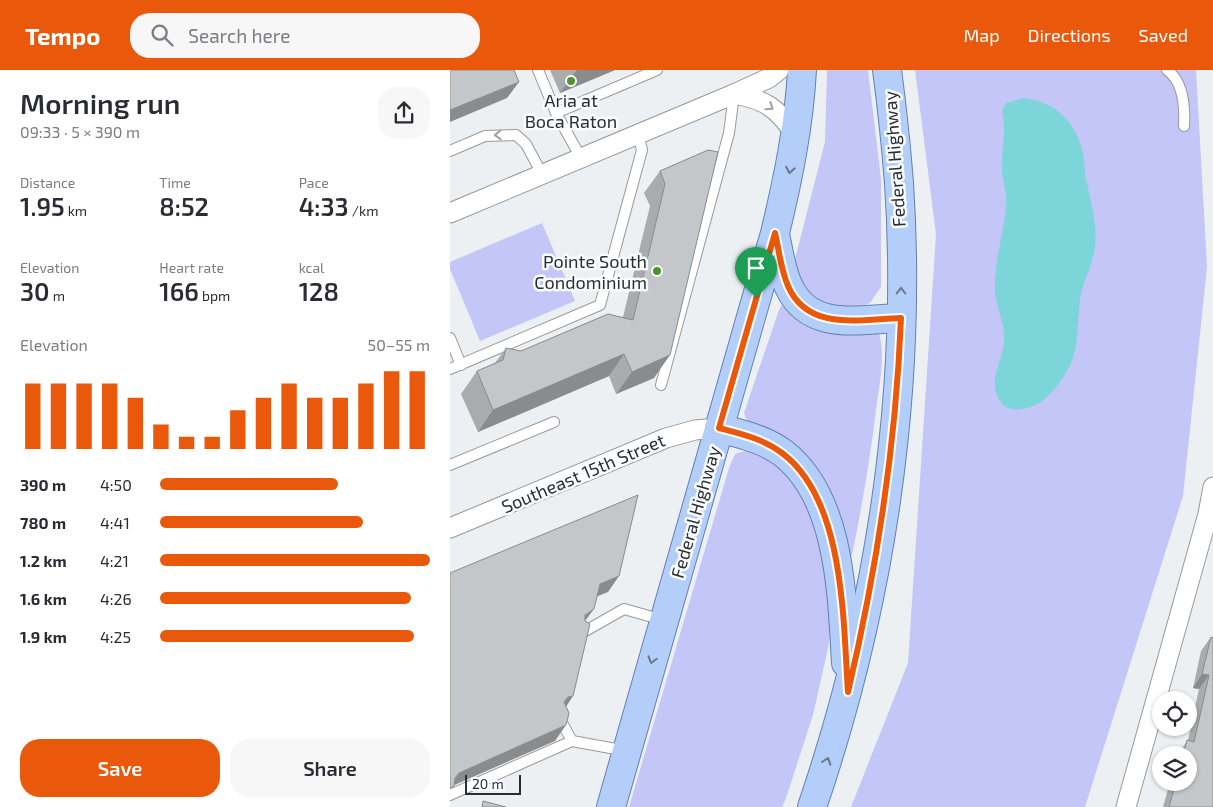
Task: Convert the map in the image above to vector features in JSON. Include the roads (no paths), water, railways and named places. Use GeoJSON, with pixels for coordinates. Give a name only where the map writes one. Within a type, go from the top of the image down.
{"type":"FeatureCollection","features":[{"type":"Feature","properties":{"kind":"main road","name":"Federal Highway"},"geometry":{"type":"LineString","coordinates":[[611,807],[775,233],[789,177],[796,136],[802,70]]}},
{"type":"Feature","properties":{"kind":"main road","name":"Federal Highway"},"geometry":{"type":"LineString","coordinates":[[812,807],[848,692],[872,581],[884,510],[898,386],[901,318],[899,183],[887,70]]}},
{"type":"Feature","properties":{"kind":"main road"},"geometry":{"type":"LineString","coordinates":[[775,233],[788,285],[798,303],[815,316],[836,320],[901,318]]}},
{"type":"Feature","properties":{"kind":"main road"},"geometry":{"type":"LineString","coordinates":[[719,428],[752,437],[783,453],[806,478],[823,511],[834,545],[842,597],[848,692]]}},
{"type":"Feature","properties":{"kind":"street"},"geometry":{"type":"LineString","coordinates":[[450,213],[734,94],[769,78],[779,70]]}},
{"type":"Feature","properties":{"kind":"street"},"geometry":{"type":"LineString","coordinates":[[734,94],[755,97],[773,107],[785,119],[796,136]]}},
{"type":"Feature","properties":{"kind":"street","name":"Southeast 15th Street"},"geometry":{"type":"LineString","coordinates":[[450,528],[666,438],[695,430],[719,428]]}},
{"type":"Feature","properties":{"kind":"street"},"geometry":{"type":"LineString","coordinates":[[1126,807],[1208,514],[1213,487]]}},
{"type":"Feature","properties":{"kind":"lane"},"geometry":{"type":"LineString","coordinates":[[538,70],[556,113],[581,158]]}},
{"type":"Feature","properties":{"kind":"lane"},"geometry":{"type":"LineString","coordinates":[[556,113],[656,70]]}},
{"type":"Feature","properties":{"kind":"lane"},"geometry":{"type":"LineString","coordinates":[[1167,70],[1180,89],[1185,106],[1184,126]]}},
{"type":"Feature","properties":{"kind":"lane"},"geometry":{"type":"LineString","coordinates":[[661,385],[729,134],[734,94]]}},
{"type":"Feature","properties":{"kind":"lane"},"geometry":{"type":"LineString","coordinates":[[450,151],[494,134],[516,135],[526,144],[542,174]]}},
{"type":"Feature","properties":{"kind":"lane"},"geometry":{"type":"LineString","coordinates":[[450,369],[600,305],[642,150],[638,134]]}},
{"type":"Feature","properties":{"kind":"lane"},"geometry":{"type":"LineString","coordinates":[[450,338],[461,364]]}},
{"type":"Feature","properties":{"kind":"lane"},"geometry":{"type":"LineString","coordinates":[[450,465],[554,422]]}},
{"type":"Feature","properties":{"kind":"lane"},"geometry":{"type":"LineString","coordinates":[[580,634],[624,609],[664,620]]}},
{"type":"Feature","properties":{"kind":"lane"},"geometry":{"type":"LineString","coordinates":[[560,718],[572,741]]}},
{"type":"Feature","properties":{"kind":"lane"},"geometry":{"type":"LineString","coordinates":[[450,794],[572,741],[627,750]]}},
{"type":"Feature","properties":{"kind":"place","name":"Aria at Boca Raton"},"geometry":{"type":"Point","coordinates":[571,81]}},
{"type":"Feature","properties":{"kind":"place","name":"Pointe South Condominium"},"geometry":{"type":"Point","coordinates":[657,271]}}]}
